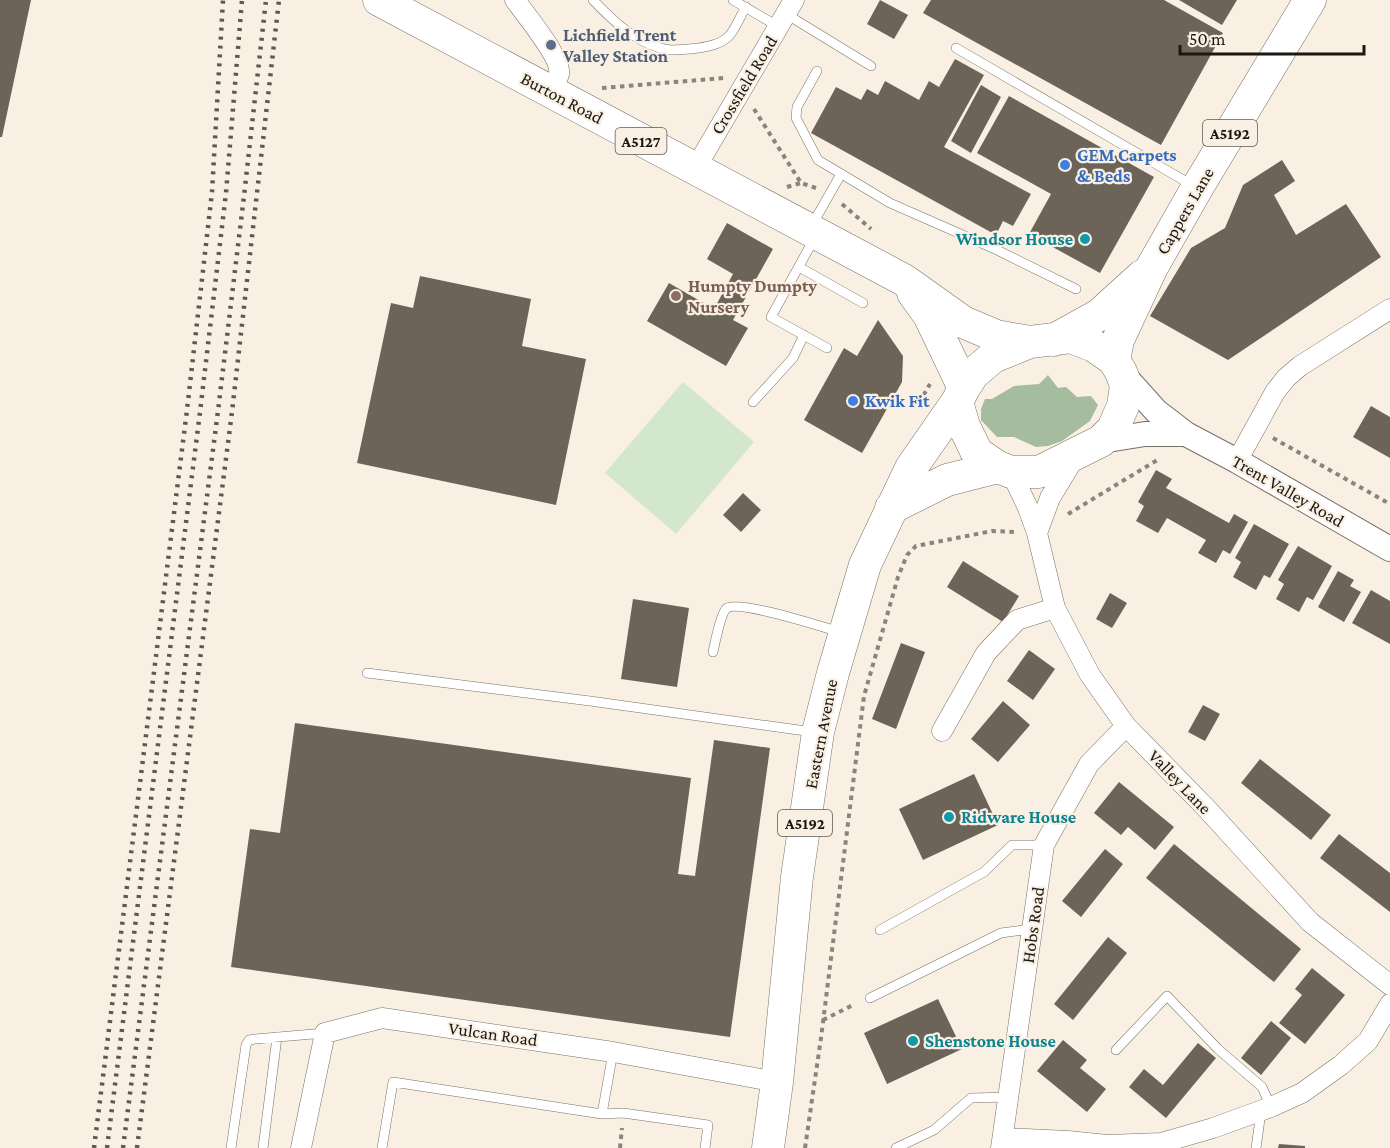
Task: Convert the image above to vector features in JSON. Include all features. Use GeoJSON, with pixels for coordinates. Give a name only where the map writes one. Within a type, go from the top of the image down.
{"type":"FeatureCollection","features":[{"type":"Feature","properties":{"kind":"highway","name":"Burton Road"},"geometry":{"type":"LineString","coordinates":[[379,0],[904,280]]}},
{"type":"Feature","properties":{"kind":"highway","name":"Cappers Lane"},"geometry":{"type":"LineString","coordinates":[[1118,366],[1118,340],[1152,267],[1310,0]]}},
{"type":"Feature","properties":{"kind":"highway","name":"Cappers Lane"},"geometry":{"type":"LineString","coordinates":[[1042,341],[1099,315],[1152,267]]}},
{"type":"Feature","properties":{"kind":"highway","name":"A5127"},"geometry":{"type":"LineString","coordinates":[[904,280],[963,322],[996,336],[1042,341]]}},
{"type":"Feature","properties":{"kind":"highway","name":"A5127"},"geometry":{"type":"LineString","coordinates":[[904,280],[929,315],[961,395]]}},
{"type":"Feature","properties":{"kind":"highway"},"geometry":{"type":"LineString","coordinates":[[891,508],[947,480],[1004,469],[1039,472],[1089,448],[1113,429],[1123,406],[1126,385],[1118,366],[1094,346],[1071,337],[1042,341],[993,357],[973,374],[961,395],[964,426],[977,453],[1004,469]]}},
{"type":"Feature","properties":{"kind":"highway","name":"Eastern Avenue"},"geometry":{"type":"LineString","coordinates":[[768,1148],[777,1082],[797,877],[818,732],[833,673],[866,565],[891,508],[911,468],[961,395]]}},
{"type":"Feature","properties":{"kind":"street"},"geometry":{"type":"LineString","coordinates":[[515,0],[543,37],[558,62],[559,74],[550,91]]}},
{"type":"Feature","properties":{"kind":"street","name":"Crossfield Road"},"geometry":{"type":"LineString","coordinates":[[695,170],[786,14]]}},
{"type":"Feature","properties":{"kind":"street"},"geometry":{"type":"LineString","coordinates":[[1237,461],[1275,393],[1286,378],[1300,366],[1390,309]]}},
{"type":"Feature","properties":{"kind":"street","name":"Trent Valley Road"},"geometry":{"type":"LineString","coordinates":[[1118,366],[1156,411],[1186,434],[1390,549]]}},
{"type":"Feature","properties":{"kind":"street","name":"Trent Valley Road"},"geometry":{"type":"LineString","coordinates":[[1089,448],[1145,434],[1186,434]]}},
{"type":"Feature","properties":{"kind":"street"},"geometry":{"type":"LineString","coordinates":[[1037,533],[1050,498],[1089,448]]}},
{"type":"Feature","properties":{"kind":"street","name":"Valley Lane"},"geometry":{"type":"LineString","coordinates":[[1004,469],[1028,508],[1037,533],[1055,608],[1090,675],[1126,726],[1208,810],[1310,922],[1390,985]]}},
{"type":"Feature","properties":{"kind":"street"},"geometry":{"type":"LineString","coordinates":[[942,731],[986,653],[1017,620],[1055,608]]}},
{"type":"Feature","properties":{"kind":"street","name":"Hobs Road"},"geometry":{"type":"LineString","coordinates":[[1002,1143],[1044,845],[1089,764],[1126,726]]}},
{"type":"Feature","properties":{"kind":"street"},"geometry":{"type":"LineString","coordinates":[[1002,1143],[1068,1141],[1108,1147],[1161,1143],[1213,1128],[1302,1093],[1341,1065],[1368,1041],[1390,1004]]}},
{"type":"Feature","properties":{"kind":"street","name":"Vulcan Road"},"geometry":{"type":"LineString","coordinates":[[325,1033],[381,1018],[613,1052],[777,1082]]}},
{"type":"Feature","properties":{"kind":"street"},"geometry":{"type":"LineString","coordinates":[[301,1148],[325,1033]]}},
{"type":"Feature","properties":{"kind":"lane"},"geometry":{"type":"LineString","coordinates":[[593,0],[627,32],[650,45],[669,50],[688,50],[719,44],[729,36],[746,7]]}},
{"type":"Feature","properties":{"kind":"lane"},"geometry":{"type":"LineString","coordinates":[[733,0],[746,7],[786,14],[871,66]]}},
{"type":"Feature","properties":{"kind":"lane"},"geometry":{"type":"LineString","coordinates":[[956,48],[1197,188]]}},
{"type":"Feature","properties":{"kind":"lane"},"geometry":{"type":"LineString","coordinates":[[817,71],[797,107],[796,118],[818,160],[890,204],[997,250],[1076,289]]}},
{"type":"Feature","properties":{"kind":"lane"},"geometry":{"type":"LineString","coordinates":[[827,348],[771,317],[799,267],[830,194],[842,174]]}},
{"type":"Feature","properties":{"kind":"lane"},"geometry":{"type":"LineString","coordinates":[[799,267],[863,303]]}},
{"type":"Feature","properties":{"kind":"lane"},"geometry":{"type":"LineString","coordinates":[[753,402],[793,358],[804,335]]}},
{"type":"Feature","properties":{"kind":"lane"},"geometry":{"type":"LineString","coordinates":[[712,651],[724,612],[730,607],[739,606],[760,610],[845,633]]}},
{"type":"Feature","properties":{"kind":"lane"},"geometry":{"type":"LineString","coordinates":[[367,673],[818,732]]}},
{"type":"Feature","properties":{"kind":"lane"},"geometry":{"type":"LineString","coordinates":[[880,930],[984,872],[1012,845],[1044,845]]}},
{"type":"Feature","properties":{"kind":"lane"},"geometry":{"type":"LineString","coordinates":[[870,998],[1001,933],[1032,929]]}},
{"type":"Feature","properties":{"kind":"lane"},"geometry":{"type":"LineString","coordinates":[[1116,1050],[1167,996],[1218,1048],[1262,1087],[1266,1108],[1256,1148]]}},
{"type":"Feature","properties":{"kind":"lane"},"geometry":{"type":"LineString","coordinates":[[231,1148],[246,1045],[249,1040],[325,1033]]}},
{"type":"Feature","properties":{"kind":"lane"},"geometry":{"type":"LineString","coordinates":[[263,1148],[277,1037]]}},
{"type":"Feature","properties":{"kind":"lane"},"geometry":{"type":"LineString","coordinates":[[602,1114],[613,1052]]}},
{"type":"Feature","properties":{"kind":"lane"},"geometry":{"type":"LineString","coordinates":[[382,1148],[393,1082],[602,1114],[623,1113],[708,1125],[705,1148]]}},
{"type":"Feature","properties":{"kind":"lane"},"geometry":{"type":"LineString","coordinates":[[896,1148],[934,1130],[971,1098],[1009,1097]]}},
{"type":"Feature","properties":{"kind":"path"},"geometry":{"type":"LineString","coordinates":[[599,88],[725,78],[751,105],[801,183],[830,194],[873,231]]}},
{"type":"Feature","properties":{"kind":"path"},"geometry":{"type":"LineString","coordinates":[[917,407],[931,382]]}},
{"type":"Feature","properties":{"kind":"path"},"geometry":{"type":"LineString","coordinates":[[1255,428],[1390,504]]}},
{"type":"Feature","properties":{"kind":"path"},"geometry":{"type":"LineString","coordinates":[[823,1020],[870,998]]}},
{"type":"Feature","properties":{"kind":"green space"},"geometry":{"type":"Polygon","coordinates":[[[1048,375],[1058,388],[1066,387],[1077,397],[1091,396],[1098,405],[1090,421],[1062,441],[1036,447],[1014,437],[997,437],[981,420],[981,409],[985,399],[992,399],[1014,386],[1039,384],[1048,375]]]}},
{"type":"Feature","properties":{"kind":"green space"},"geometry":{"type":"Polygon","coordinates":[[[683,382],[754,442],[676,534],[605,473],[683,382]]]}},
{"type":"Feature","properties":{"kind":"building"},"geometry":{"type":"Polygon","coordinates":[[[0,0],[31,0],[2,137],[0,137],[0,0]]]}},
{"type":"Feature","properties":{"kind":"building"},"geometry":{"type":"Polygon","coordinates":[[[880,0],[908,15],[894,39],[867,24],[880,0]]]}},
{"type":"Feature","properties":{"kind":"building"},"geometry":{"type":"Polygon","coordinates":[[[931,0],[1164,0],[1223,33],[1161,145],[923,13],[931,0]]]}},
{"type":"Feature","properties":{"kind":"building"},"geometry":{"type":"Polygon","coordinates":[[[1179,0],[1237,0],[1222,25],[1179,0]]]}},
{"type":"Feature","properties":{"kind":"building"},"geometry":{"type":"Polygon","coordinates":[[[955,59],[984,75],[944,147],[1031,194],[1013,226],[1003,221],[996,235],[811,133],[836,87],[861,100],[867,89],[878,95],[885,81],[919,100],[929,81],[939,87],[955,59]]]}},
{"type":"Feature","properties":{"kind":"building"},"geometry":{"type":"Polygon","coordinates":[[[981,85],[1001,97],[971,153],[951,141],[981,85]]]}},
{"type":"Feature","properties":{"kind":"building","name":"GEM Carpets & Beds"},"geometry":{"type":"Polygon","coordinates":[[[1009,96],[1154,177],[1100,273],[1029,234],[1051,194],[977,153],[1009,96]]]}},
{"type":"Feature","properties":{"kind":"building"},"geometry":{"type":"Polygon","coordinates":[[[1282,160],[1295,181],[1274,195],[1296,235],[1346,204],[1381,257],[1228,360],[1150,316],[1191,248],[1225,228],[1243,185],[1282,160]]]}},
{"type":"Feature","properties":{"kind":"building","name":"Humpty Dumpty Nursery"},"geometry":{"type":"Polygon","coordinates":[[[727,223],[773,249],[733,320],[748,328],[726,366],[647,321],[669,283],[714,309],[733,274],[707,259],[727,223]]]}},
{"type":"Feature","properties":{"kind":"building"},"geometry":{"type":"Polygon","coordinates":[[[420,276],[531,299],[522,346],[586,359],[556,505],[357,463],[391,303],[413,308],[420,276]]]}},
{"type":"Feature","properties":{"kind":"building","name":"Kwik Fit"},"geometry":{"type":"Polygon","coordinates":[[[878,320],[903,356],[902,382],[862,453],[804,420],[844,348],[857,356],[878,320]]]}},
{"type":"Feature","properties":{"kind":"building"},"geometry":{"type":"Polygon","coordinates":[[[1371,406],[1390,417],[1390,458],[1353,437],[1371,406]]]}},
{"type":"Feature","properties":{"kind":"building"},"geometry":{"type":"Polygon","coordinates":[[[1156,470],[1172,479],[1166,488],[1229,523],[1234,514],[1248,522],[1230,554],[1223,550],[1216,563],[1198,553],[1206,540],[1167,518],[1158,533],[1136,521],[1144,506],[1138,502],[1156,470]]]}},
{"type":"Feature","properties":{"kind":"building"},"geometry":{"type":"Polygon","coordinates":[[[743,493],[761,510],[741,532],[723,515],[743,493]]]}},
{"type":"Feature","properties":{"kind":"building"},"geometry":{"type":"Polygon","coordinates":[[[1254,524],[1289,544],[1270,578],[1264,575],[1256,590],[1233,577],[1241,562],[1235,558],[1254,524]]]}},
{"type":"Feature","properties":{"kind":"building"},"geometry":{"type":"Polygon","coordinates":[[[1298,546],[1332,566],[1313,600],[1307,597],[1299,612],[1276,599],[1284,584],[1278,580],[1298,546]]]}},
{"type":"Feature","properties":{"kind":"building"},"geometry":{"type":"Polygon","coordinates":[[[963,561],[1019,596],[1003,622],[947,587],[963,561]]]}},
{"type":"Feature","properties":{"kind":"building"},"geometry":{"type":"Polygon","coordinates":[[[1338,571],[1354,580],[1350,586],[1361,592],[1344,622],[1318,607],[1338,571]]]}},
{"type":"Feature","properties":{"kind":"building"},"geometry":{"type":"Polygon","coordinates":[[[1371,590],[1390,601],[1390,644],[1352,623],[1371,590]]]}},
{"type":"Feature","properties":{"kind":"building"},"geometry":{"type":"Polygon","coordinates":[[[1110,593],[1127,603],[1112,628],[1096,619],[1110,593]]]}},
{"type":"Feature","properties":{"kind":"building"},"geometry":{"type":"Polygon","coordinates":[[[633,599],[689,608],[677,687],[621,679],[633,599]]]}},
{"type":"Feature","properties":{"kind":"building"},"geometry":{"type":"Polygon","coordinates":[[[901,643],[925,652],[896,729],[872,719],[901,643]]]}},
{"type":"Feature","properties":{"kind":"building"},"geometry":{"type":"Polygon","coordinates":[[[1029,650],[1055,669],[1033,700],[1007,681],[1029,650]]]}},
{"type":"Feature","properties":{"kind":"building"},"geometry":{"type":"Polygon","coordinates":[[[1003,701],[1030,725],[998,762],[971,739],[1003,701]]]}},
{"type":"Feature","properties":{"kind":"building"},"geometry":{"type":"Polygon","coordinates":[[[1203,705],[1220,714],[1205,741],[1188,732],[1203,705]]]}},
{"type":"Feature","properties":{"kind":"building"},"geometry":{"type":"Polygon","coordinates":[[[295,723],[691,778],[678,874],[695,876],[714,740],[770,748],[730,1037],[231,967],[250,829],[280,833],[295,723]]]}},
{"type":"Feature","properties":{"kind":"building"},"geometry":{"type":"Polygon","coordinates":[[[1260,759],[1331,815],[1311,840],[1241,783],[1260,759]]]}},
{"type":"Feature","properties":{"kind":"building","name":"Ridware House"},"geometry":{"type":"Polygon","coordinates":[[[974,774],[998,825],[923,860],[899,809],[974,774]]]}},
{"type":"Feature","properties":{"kind":"building"},"geometry":{"type":"Polygon","coordinates":[[[1119,782],[1174,827],[1155,850],[1128,827],[1121,835],[1094,813],[1119,782]]]}},
{"type":"Feature","properties":{"kind":"building"},"geometry":{"type":"Polygon","coordinates":[[[1339,834],[1390,873],[1390,912],[1320,858],[1339,834]]]}},
{"type":"Feature","properties":{"kind":"building"},"geometry":{"type":"Polygon","coordinates":[[[1174,844],[1301,949],[1274,982],[1146,878],[1174,844]]]}},
{"type":"Feature","properties":{"kind":"building"},"geometry":{"type":"Polygon","coordinates":[[[1105,849],[1123,864],[1081,917],[1062,901],[1105,849]]]}},
{"type":"Feature","properties":{"kind":"building"},"geometry":{"type":"Polygon","coordinates":[[[1108,937],[1127,953],[1073,1020],[1054,1004],[1108,937]]]}},
{"type":"Feature","properties":{"kind":"building"},"geometry":{"type":"Polygon","coordinates":[[[1312,968],[1345,995],[1305,1044],[1279,1023],[1302,995],[1295,989],[1312,968]]]}},
{"type":"Feature","properties":{"kind":"building","name":"Shenstone House"},"geometry":{"type":"Polygon","coordinates":[[[938,999],[962,1049],[887,1084],[864,1033],[938,999]]]}},
{"type":"Feature","properties":{"kind":"building"},"geometry":{"type":"Polygon","coordinates":[[[1271,1021],[1291,1038],[1261,1075],[1241,1058],[1271,1021]]]}},
{"type":"Feature","properties":{"kind":"building"},"geometry":{"type":"Polygon","coordinates":[[[1063,1040],[1087,1060],[1080,1068],[1106,1089],[1087,1112],[1037,1071],[1063,1040]]]}},
{"type":"Feature","properties":{"kind":"building"},"geometry":{"type":"Polygon","coordinates":[[[1198,1043],[1216,1058],[1166,1118],[1129,1087],[1144,1069],[1163,1085],[1198,1043]]]}},
{"type":"Feature","properties":{"kind":"building"},"geometry":{"type":"Polygon","coordinates":[[[1279,1144],[1305,1146],[1305,1148],[1278,1148],[1279,1144]]]}},
{"type":"Feature","properties":{"kind":"railway"},"geometry":{"type":"LineString","coordinates":[[94,1148],[187,410],[212,192],[223,0]]}},
{"type":"Feature","properties":{"kind":"railway"},"geometry":{"type":"LineString","coordinates":[[107,1148],[226,193],[242,0]]}},
{"type":"Feature","properties":{"kind":"railway"},"geometry":{"type":"LineString","coordinates":[[123,1148],[218,411],[266,0]]}},
{"type":"Feature","properties":{"kind":"railway"},"geometry":{"type":"LineString","coordinates":[[137,1148],[232,412],[279,0]]}},
{"type":"Feature","properties":{"kind":"place","name":"Lichfield Trent Valley Station"},"geometry":{"type":"Point","coordinates":[551,45]}},
{"type":"Feature","properties":{"kind":"place","name":"GEM Carpets & Beds"},"geometry":{"type":"Point","coordinates":[1065,165]}},
{"type":"Feature","properties":{"kind":"place","name":"Windsor House"},"geometry":{"type":"Point","coordinates":[1085,239]}},
{"type":"Feature","properties":{"kind":"place","name":"Humpty Dumpty Nursery"},"geometry":{"type":"Point","coordinates":[676,296]}},
{"type":"Feature","properties":{"kind":"place","name":"Kwik Fit"},"geometry":{"type":"Point","coordinates":[853,401]}},
{"type":"Feature","properties":{"kind":"place","name":"Ridware House"},"geometry":{"type":"Point","coordinates":[949,817]}},
{"type":"Feature","properties":{"kind":"place","name":"Shenstone House"},"geometry":{"type":"Point","coordinates":[913,1041]}}]}
